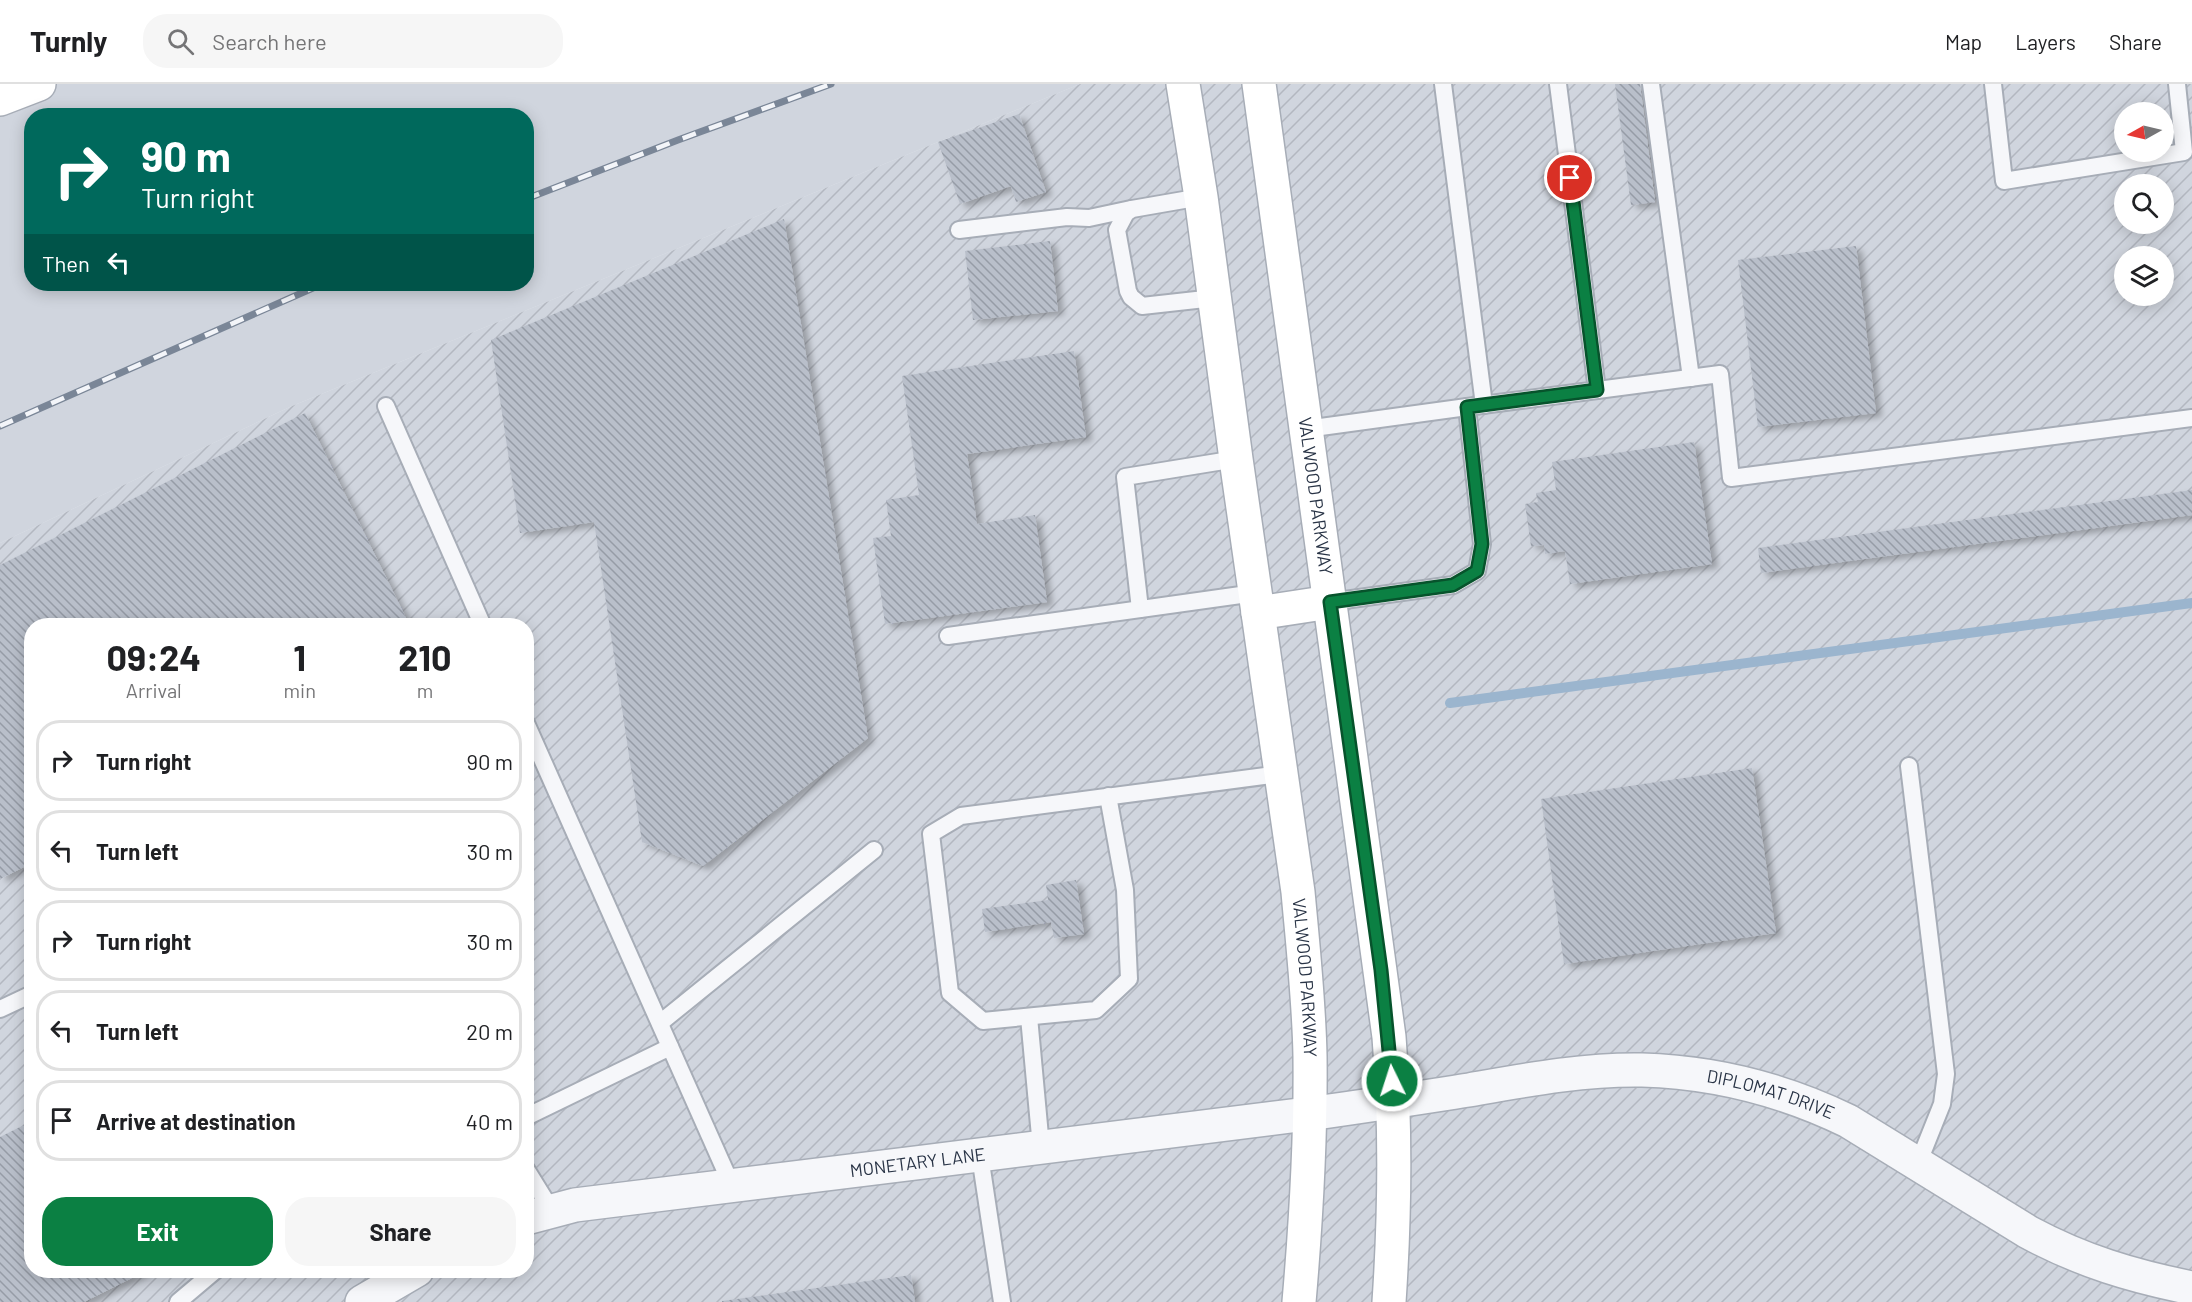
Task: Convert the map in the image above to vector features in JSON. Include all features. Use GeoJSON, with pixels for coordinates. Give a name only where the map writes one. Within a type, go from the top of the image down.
{"type":"FeatureCollection","features":[{"type":"Feature","properties":{"kind":"main road"},"geometry":{"type":"LineString","coordinates":[[0,99],[39,84]]}},
{"type":"Feature","properties":{"kind":"main road","name":"VALWOOD PARKWAY"},"geometry":{"type":"LineString","coordinates":[[1184,84],[1298,892],[1305,964],[1310,1053],[1310,1113],[1299,1302]]}},
{"type":"Feature","properties":{"kind":"main road","name":"VALWOOD PARKWAY"},"geometry":{"type":"LineString","coordinates":[[1259,84],[1389,1037],[1394,1102],[1393,1243],[1389,1302]]}},
{"type":"Feature","properties":{"kind":"main road"},"geometry":{"type":"LineString","coordinates":[[1256,603],[1330,602]]}},
{"type":"Feature","properties":{"kind":"street","name":"DIPLOMAT DRIVE"},"geometry":{"type":"LineString","coordinates":[[1310,1113],[1394,1102],[1552,1076],[1615,1070],[1674,1072],[1710,1077],[1780,1092],[1848,1121],[2028,1232],[2058,1248],[2087,1260],[2152,1280],[2192,1288]]}},
{"type":"Feature","properties":{"kind":"street","name":"MONETARY LANE"},"geometry":{"type":"LineString","coordinates":[[539,1214],[575,1205],[1310,1113]]}},
{"type":"Feature","properties":{"kind":"street"},"geometry":{"type":"LineString","coordinates":[[362,1302],[403,1278]]}},
{"type":"Feature","properties":{"kind":"lane"},"geometry":{"type":"LineString","coordinates":[[1330,602],[1453,585],[1477,571],[1482,544],[1476,406],[1443,84]]}},
{"type":"Feature","properties":{"kind":"lane"},"geometry":{"type":"LineString","coordinates":[[1558,84],[1597,390]]}},
{"type":"Feature","properties":{"kind":"lane"},"geometry":{"type":"LineString","coordinates":[[1651,84],[1690,378]]}},
{"type":"Feature","properties":{"kind":"lane"},"geometry":{"type":"LineString","coordinates":[[1993,84],[2004,181],[2184,152],[2177,84]]}},
{"type":"Feature","properties":{"kind":"lane"},"geometry":{"type":"LineString","coordinates":[[959,230],[1067,217],[1089,218],[1132,208],[1201,197]]}},
{"type":"Feature","properties":{"kind":"lane"},"geometry":{"type":"LineString","coordinates":[[1132,208],[1122,218],[1117,230],[1131,297],[1142,306],[1214,298]]}},
{"type":"Feature","properties":{"kind":"lane"},"geometry":{"type":"LineString","coordinates":[[1306,429],[1720,374],[1731,478],[2192,418]]}},
{"type":"Feature","properties":{"kind":"lane"},"geometry":{"type":"LineString","coordinates":[[386,406],[479,618]]}},
{"type":"Feature","properties":{"kind":"lane"},"geometry":{"type":"LineString","coordinates":[[1140,609],[1125,477],[1236,459]]}},
{"type":"Feature","properties":{"kind":"lane"},"geometry":{"type":"LineString","coordinates":[[948,636],[1140,609],[1256,603]]}},
{"type":"Feature","properties":{"kind":"lane"},"geometry":{"type":"LineString","coordinates":[[534,741],[732,1186]]}},
{"type":"Feature","properties":{"kind":"lane"},"geometry":{"type":"LineString","coordinates":[[1909,766],[1946,1074],[1942,1104],[1918,1164]]}},
{"type":"Feature","properties":{"kind":"lane"},"geometry":{"type":"LineString","coordinates":[[1108,796],[1125,890],[1129,979],[1096,1010],[983,1021],[950,993],[931,834],[961,816],[1108,796],[1280,774]]}},
{"type":"Feature","properties":{"kind":"lane"},"geometry":{"type":"LineString","coordinates":[[660,1023],[874,850]]}},
{"type":"Feature","properties":{"kind":"lane"},"geometry":{"type":"LineString","coordinates":[[0,1009],[24,998]]}},
{"type":"Feature","properties":{"kind":"lane"},"geometry":{"type":"LineString","coordinates":[[1029,1017],[1041,1147]]}},
{"type":"Feature","properties":{"kind":"lane"},"geometry":{"type":"LineString","coordinates":[[534,1113],[670,1047]]}},
{"type":"Feature","properties":{"kind":"lane"},"geometry":{"type":"LineString","coordinates":[[980,1156],[1002,1302]]}},
{"type":"Feature","properties":{"kind":"lane"},"geometry":{"type":"LineString","coordinates":[[534,1197],[539,1214]]}},
{"type":"Feature","properties":{"kind":"lane"},"geometry":{"type":"LineString","coordinates":[[178,1302],[206,1278]]}},
{"type":"Feature","properties":{"kind":"shaded area"},"geometry":{"type":"Polygon","coordinates":[[[0,84],[1080,84],[292,406],[0,543],[0,84]]]}},
{"type":"Feature","properties":{"kind":"shaded area"},"geometry":{"type":"Polygon","coordinates":[[[1080,84],[2192,84],[2192,1302],[0,1302],[0,543],[292,406],[1080,84]]]}},
{"type":"Feature","properties":{"kind":"building"},"geometry":{"type":"Polygon","coordinates":[[[1615,84],[1640,84],[1655,202],[1631,205],[1615,84]]]}},
{"type":"Feature","properties":{"kind":"building"},"geometry":{"type":"Polygon","coordinates":[[[1019,114],[1046,192],[1016,202],[1011,186],[960,204],[938,142],[1019,114]]]}},
{"type":"Feature","properties":{"kind":"building"},"geometry":{"type":"Polygon","coordinates":[[[784,219],[868,738],[703,866],[642,842],[594,522],[520,533],[491,340],[784,219]]]}},
{"type":"Feature","properties":{"kind":"building"},"geometry":{"type":"Polygon","coordinates":[[[1050,241],[1058,311],[973,320],[965,251],[1050,241]]]}},
{"type":"Feature","properties":{"kind":"building"},"geometry":{"type":"Polygon","coordinates":[[[1856,246],[1876,413],[1758,427],[1738,260],[1856,246]]]}},
{"type":"Feature","properties":{"kind":"building"},"geometry":{"type":"Polygon","coordinates":[[[1074,351],[1086,437],[967,454],[977,524],[1035,515],[1047,602],[885,624],[873,538],[891,536],[886,500],[919,495],[902,376],[1074,351]]]}},
{"type":"Feature","properties":{"kind":"building"},"geometry":{"type":"Polygon","coordinates":[[[305,413],[406,618],[24,618],[24,867],[0,879],[0,565],[305,413]]]}},
{"type":"Feature","properties":{"kind":"building"},"geometry":{"type":"Polygon","coordinates":[[[1694,442],[1712,564],[1570,584],[1565,551],[1545,554],[1544,545],[1531,546],[1525,504],[1538,502],[1536,493],[1556,490],[1552,462],[1694,442]]]}},
{"type":"Feature","properties":{"kind":"building"},"geometry":{"type":"Polygon","coordinates":[[[2192,490],[2192,515],[1761,573],[1758,548],[2192,490]]]}},
{"type":"Feature","properties":{"kind":"building"},"geometry":{"type":"Polygon","coordinates":[[[1752,768],[1776,933],[1564,964],[1541,799],[1752,768]]]}},
{"type":"Feature","properties":{"kind":"building"},"geometry":{"type":"Polygon","coordinates":[[[1076,880],[1084,934],[1054,938],[1051,922],[985,932],[982,909],[1048,900],[1046,885],[1076,880]]]}},
{"type":"Feature","properties":{"kind":"building"},"geometry":{"type":"Polygon","coordinates":[[[24,1125],[24,1278],[132,1278],[84,1302],[0,1302],[0,1137],[24,1125]]]}},
{"type":"Feature","properties":{"kind":"building"},"geometry":{"type":"Polygon","coordinates":[[[911,1275],[915,1302],[722,1302],[722,1301],[911,1275]]]}},
{"type":"Feature","properties":{"kind":"waterway"},"geometry":{"type":"LineString","coordinates":[[1450,703],[2192,603]]}},
{"type":"Feature","properties":{"kind":"railway"},"geometry":{"type":"LineString","coordinates":[[534,196],[831,84]]}},
{"type":"Feature","properties":{"kind":"railway"},"geometry":{"type":"LineString","coordinates":[[0,426],[306,291]]}},
{"type":"Feature","properties":{"kind":"route"},"geometry":{"type":"LineString","coordinates":[[1392,1081],[1381,970],[1330,602],[1453,585],[1477,571],[1482,544],[1467,407],[1597,390],[1570,178]]}}]}
